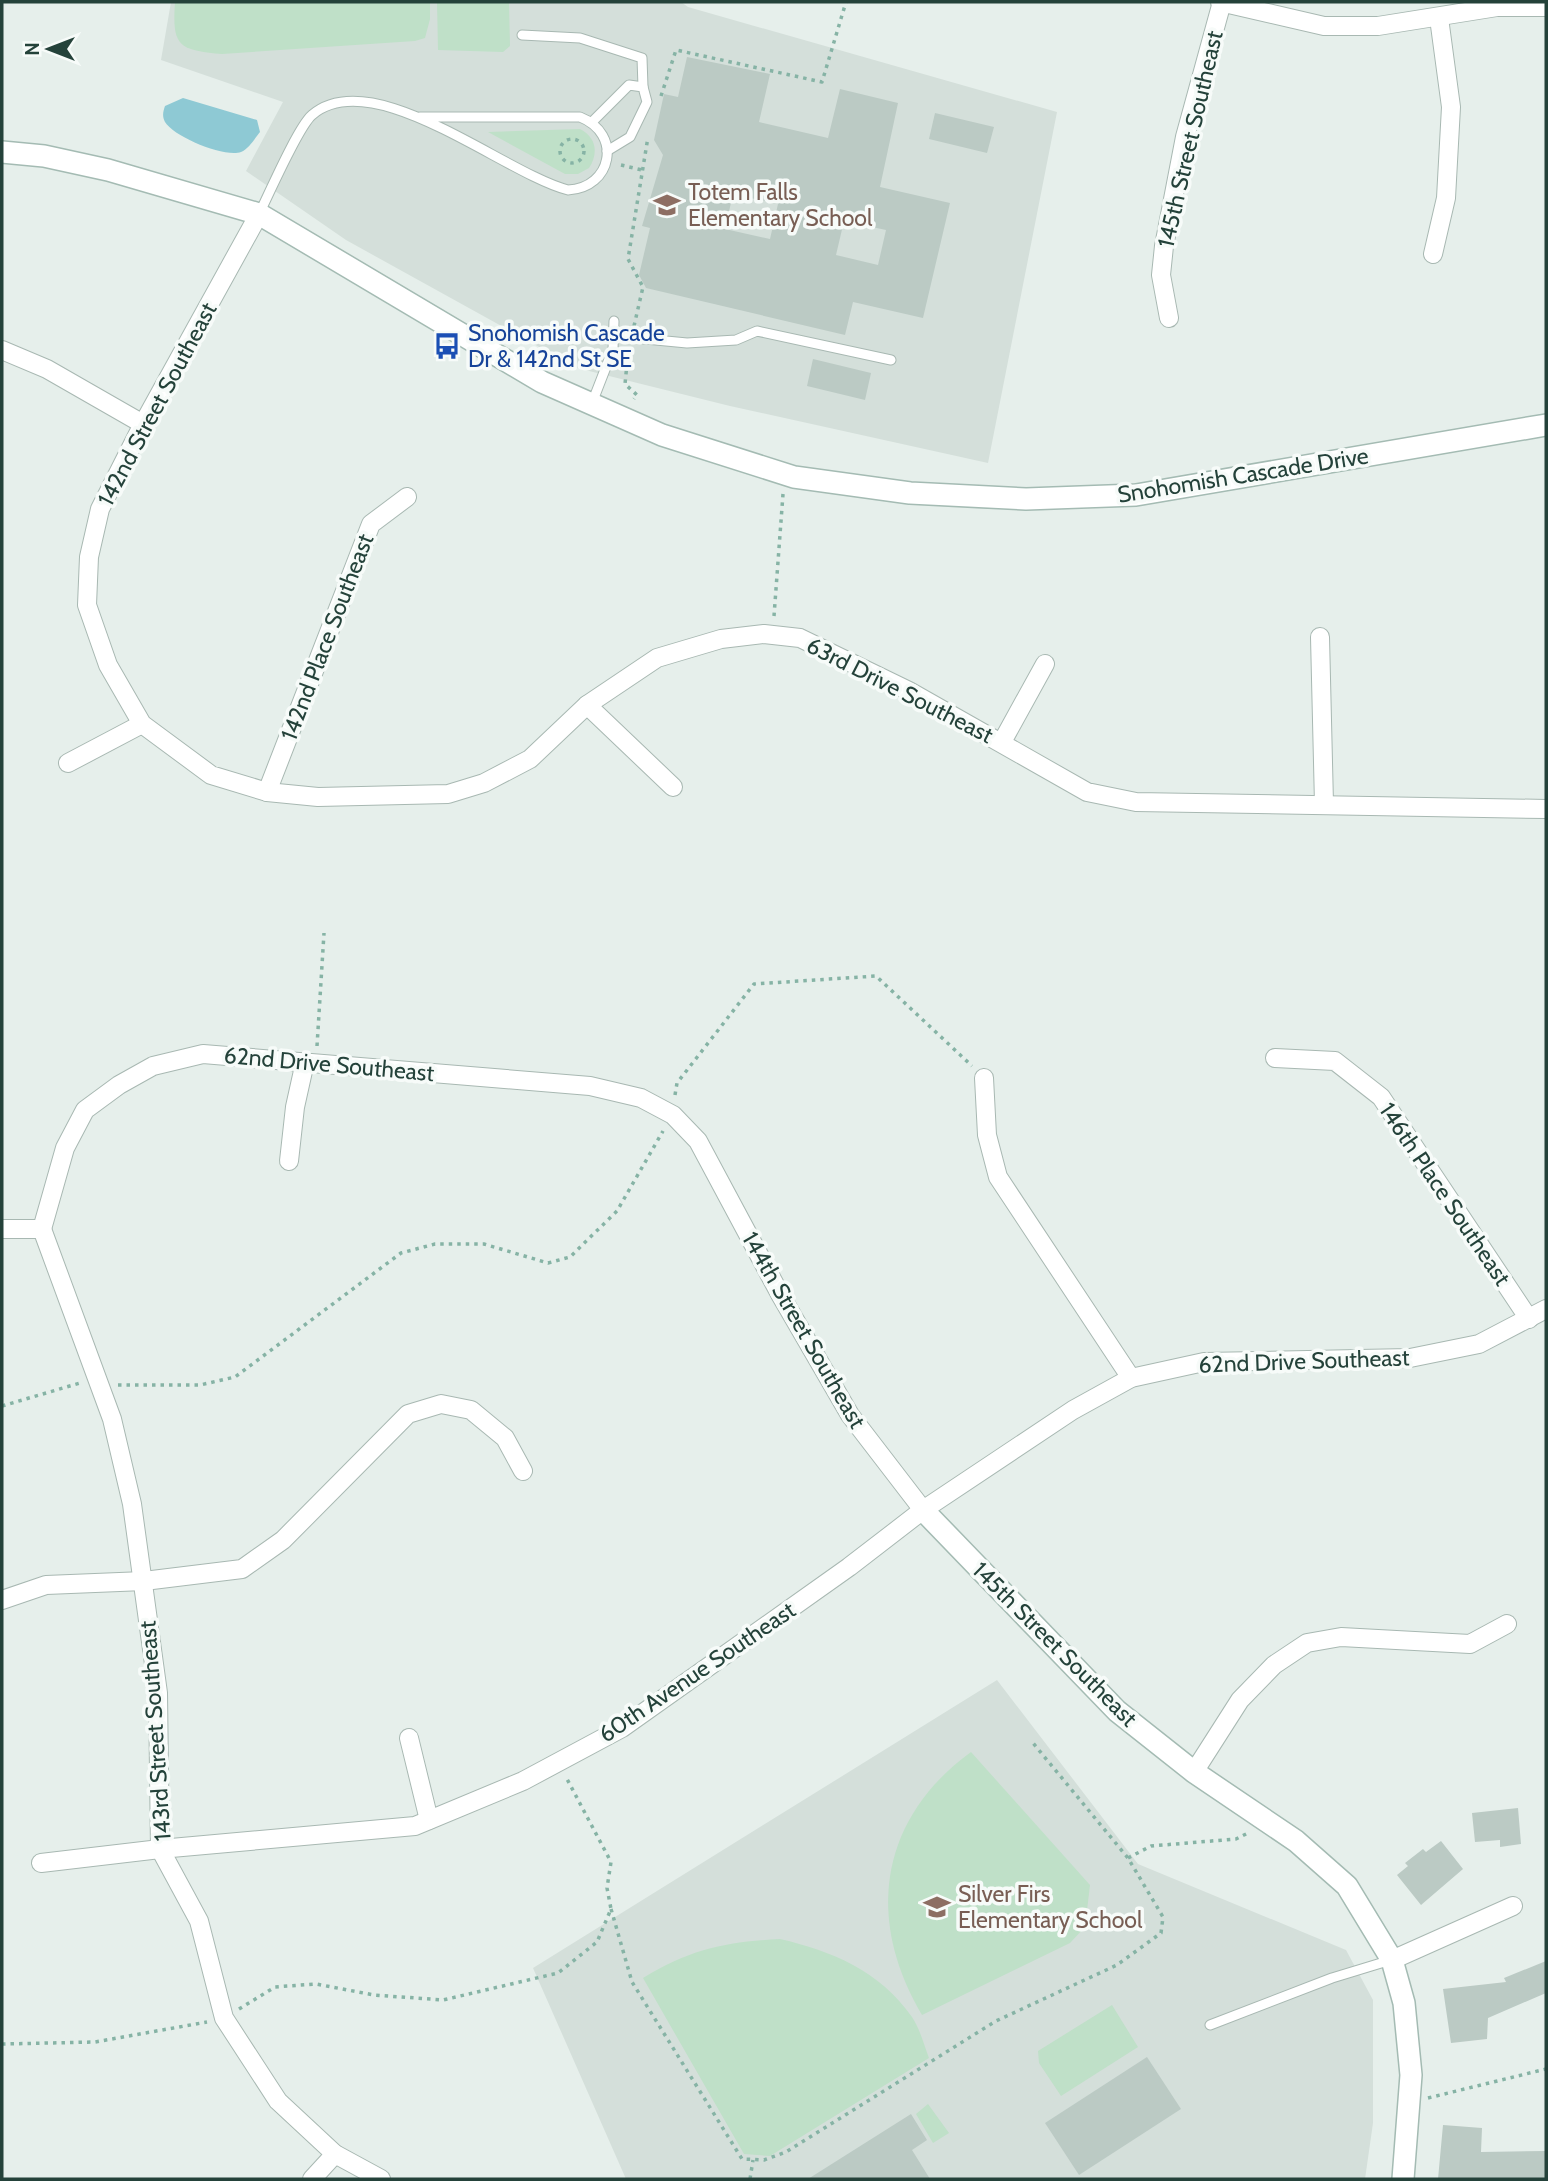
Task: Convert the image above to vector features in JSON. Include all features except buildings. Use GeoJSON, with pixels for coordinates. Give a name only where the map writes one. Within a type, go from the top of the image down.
{"type":"FeatureCollection","features":[{"type":"Feature","properties":{"kind":"street"},"geometry":{"type":"LineString","coordinates":[[1221,2],[1324,26],[1378,26],[1497,7],[1546,7]]}},
{"type":"Feature","properties":{"kind":"street","name":"145th Street Southeast"},"geometry":{"type":"LineString","coordinates":[[1169,318],[1161,275],[1164,246],[1185,137],[1221,2]]}},
{"type":"Feature","properties":{"kind":"street"},"geometry":{"type":"LineString","coordinates":[[1433,254],[1446,198],[1451,107],[1439,18]]}},
{"type":"Feature","properties":{"kind":"street","name":"Snohomish Cascade Drive"},"geometry":{"type":"LineString","coordinates":[[2,152],[44,156],[108,170],[259,214],[542,382],[662,435],[784,474],[910,493],[1026,499],[1136,495],[1546,425]]}},
{"type":"Feature","properties":{"kind":"street","name":"142nd Street Southeast"},"geometry":{"type":"LineString","coordinates":[[87,605],[89,557],[100,509],[143,424],[259,214]]}},
{"type":"Feature","properties":{"kind":"street"},"geometry":{"type":"LineString","coordinates":[[2,350],[47,369],[143,424]]}},
{"type":"Feature","properties":{"kind":"street","name":"142nd Place Southeast"},"geometry":{"type":"LineString","coordinates":[[267,792],[371,524],[407,497]]}},
{"type":"Feature","properties":{"kind":"street","name":"63rd Drive Southeast"},"geometry":{"type":"LineString","coordinates":[[87,605],[108,665],[142,724],[211,775],[267,792],[318,797],[448,794],[484,783],[530,759],[587,705],[657,658],[721,639],[772,635],[800,638],[909,691],[1087,792],[1136,802],[1546,809]]}},
{"type":"Feature","properties":{"kind":"street"},"geometry":{"type":"LineString","coordinates":[[1320,637],[1324,804]]}},
{"type":"Feature","properties":{"kind":"street"},"geometry":{"type":"LineString","coordinates":[[1002,742],[1045,664]]}},
{"type":"Feature","properties":{"kind":"street"},"geometry":{"type":"LineString","coordinates":[[587,705],[673,787]]}},
{"type":"Feature","properties":{"kind":"street"},"geometry":{"type":"LineString","coordinates":[[68,763],[142,724]]}},
{"type":"Feature","properties":{"kind":"street","name":"62nd Drive Southeast"},"geometry":{"type":"LineString","coordinates":[[42,1228],[65,1148],[85,1110],[119,1085],[153,1066],[203,1054],[590,1086],[641,1098],[673,1115],[698,1141]]}},
{"type":"Feature","properties":{"kind":"street","name":"146th Place Southeast"},"geometry":{"type":"LineString","coordinates":[[1275,1058],[1335,1061],[1381,1097],[1529,1319]]}},
{"type":"Feature","properties":{"kind":"street"},"geometry":{"type":"LineString","coordinates":[[289,1161],[295,1107],[305,1062]]}},
{"type":"Feature","properties":{"kind":"street"},"geometry":{"type":"LineString","coordinates":[[984,1078],[986,1135],[998,1177],[1131,1378]]}},
{"type":"Feature","properties":{"kind":"street","name":"144th Street Southeast"},"geometry":{"type":"LineString","coordinates":[[698,1141],[781,1296],[850,1415],[923,1510]]}},
{"type":"Feature","properties":{"kind":"street"},"geometry":{"type":"LineString","coordinates":[[2,1229],[42,1228],[112,1419],[127,1480],[144,1581]]}},
{"type":"Feature","properties":{"kind":"street","name":"62nd Drive Southeast"},"geometry":{"type":"LineString","coordinates":[[923,1510],[1073,1410],[1131,1378],[1204,1362],[1410,1359],[1479,1344],[1546,1310]]}},
{"type":"Feature","properties":{"kind":"street"},"geometry":{"type":"LineString","coordinates":[[2,1600],[47,1585],[144,1581],[242,1569],[284,1540],[408,1414],[441,1404],[471,1410],[505,1438],[523,1471]]}},
{"type":"Feature","properties":{"kind":"street","name":"145th Street Southeast"},"geometry":{"type":"LineString","coordinates":[[923,1510],[1117,1711],[1194,1772]]}},
{"type":"Feature","properties":{"kind":"street","name":"60th Avenue Southeast"},"geometry":{"type":"LineString","coordinates":[[41,1863],[160,1849],[415,1826],[523,1781],[633,1720],[849,1567],[923,1510]]}},
{"type":"Feature","properties":{"kind":"street","name":"143rd Street Southeast"},"geometry":{"type":"LineString","coordinates":[[144,1581],[158,1693],[160,1849],[199,1921],[224,2018],[278,2101],[335,2154],[381,2179]]}},
{"type":"Feature","properties":{"kind":"street"},"geometry":{"type":"LineString","coordinates":[[1403,2179],[1411,2075],[1408,2025],[1392,1959],[1348,1886],[1296,1840],[1194,1772],[1240,1700],[1274,1665],[1307,1643],[1341,1637],[1470,1644],[1507,1624]]}},
{"type":"Feature","properties":{"kind":"street"},"geometry":{"type":"LineString","coordinates":[[409,1738],[429,1820]]}},
{"type":"Feature","properties":{"kind":"street"},"geometry":{"type":"LineString","coordinates":[[1392,1959],[1513,1906]]}},
{"type":"Feature","properties":{"kind":"street"},"geometry":{"type":"LineString","coordinates":[[312,2179],[335,2154]]}},
{"type":"Feature","properties":{"kind":"lane"},"geometry":{"type":"LineString","coordinates":[[523,35],[579,38],[642,58],[643,87],[647,102],[630,137],[607,151]]}},
{"type":"Feature","properties":{"kind":"lane"},"geometry":{"type":"LineString","coordinates":[[592,122],[629,85],[643,87]]}},
{"type":"Feature","properties":{"kind":"lane"},"geometry":{"type":"LineString","coordinates":[[259,214],[311,116],[334,102],[369,102],[420,117],[568,190],[587,187],[605,164],[605,135],[592,122],[580,117],[420,117]]}},
{"type":"Feature","properties":{"kind":"lane"},"geometry":{"type":"LineString","coordinates":[[592,404],[613,349],[614,321]]}},
{"type":"Feature","properties":{"kind":"lane"},"geometry":{"type":"LineString","coordinates":[[614,336],[687,343],[736,340],[757,331],[891,360]]}},
{"type":"Feature","properties":{"kind":"lane"},"geometry":{"type":"LineString","coordinates":[[1210,2025],[1332,1978],[1392,1959]]}},
{"type":"Feature","properties":{"kind":"path"},"geometry":{"type":"LineString","coordinates":[[660,99],[676,50],[822,82],[846,2]]}},
{"type":"Feature","properties":{"kind":"path"},"geometry":{"type":"LineString","coordinates":[[624,418],[636,395],[625,384],[643,287],[628,259],[648,135]]}},
{"type":"Feature","properties":{"kind":"path"},"geometry":{"type":"LineString","coordinates":[[575,140],[584,148],[582,159],[575,163],[562,157],[562,146],[568,141],[575,140]]}},
{"type":"Feature","properties":{"kind":"path"},"geometry":{"type":"LineString","coordinates":[[772,635],[784,474]]}},
{"type":"Feature","properties":{"kind":"path"},"geometry":{"type":"LineString","coordinates":[[305,1062],[317,1045],[324,933]]}},
{"type":"Feature","properties":{"kind":"path"},"geometry":{"type":"LineString","coordinates":[[2,1406],[97,1378],[114,1385],[200,1385],[235,1377],[401,1253],[435,1244],[484,1244],[548,1263],[570,1257],[617,1211],[673,1115],[677,1083],[754,984],[876,976],[984,1078]]}},
{"type":"Feature","properties":{"kind":"path"},"geometry":{"type":"LineString","coordinates":[[558,1762],[611,1862],[607,1888],[632,1982],[742,2160],[764,2160],[786,2152],[996,2021],[1117,1965],[1161,1933],[1163,1917],[1128,1858],[1032,1743]]}},
{"type":"Feature","properties":{"kind":"path"},"geometry":{"type":"LineString","coordinates":[[1128,1858],[1151,1846],[1236,1839],[1268,1822]]}},
{"type":"Feature","properties":{"kind":"path"},"geometry":{"type":"LineString","coordinates":[[2,2044],[95,2042],[224,2018],[275,1987],[316,1984],[374,1995],[443,2000],[558,1972],[597,1942],[611,1909]]}},
{"type":"Feature","properties":{"kind":"path"},"geometry":{"type":"LineString","coordinates":[[1409,2102],[1546,2069]]}},
{"type":"Feature","properties":{"kind":"path"},"geometry":{"type":"LineString","coordinates":[[750,2179],[753,2160]]}},
{"type":"Feature","properties":{"kind":"shaded area","name":"Totem Falls Elementary School"},"geometry":{"type":"Polygon","coordinates":[[[171,2],[681,2],[688,7],[1057,112],[988,463],[730,406],[577,368],[346,240],[246,171],[283,102],[161,60],[171,2]]]}},
{"type":"Feature","properties":{"kind":"shaded area","name":"Silver Firs Elementary School"},"geometry":{"type":"Polygon","coordinates":[[[997,1680],[1138,1864],[1346,1950],[1373,2000],[1373,2123],[1365,2179],[626,2179],[533,1968],[997,1680]]]}},
{"type":"Feature","properties":{"kind":"green space"},"geometry":{"type":"Polygon","coordinates":[[[175,2],[430,2],[430,19],[425,38],[415,41],[222,54],[196,50],[181,43],[175,28],[175,2]]]}},
{"type":"Feature","properties":{"kind":"green space"},"geometry":{"type":"Polygon","coordinates":[[[437,2],[509,2],[510,46],[503,52],[438,50],[437,2]]]}},
{"type":"Feature","properties":{"kind":"green space"},"geometry":{"type":"Polygon","coordinates":[[[580,129],[590,136],[595,151],[589,168],[578,174],[565,174],[488,132],[580,129]]]}},
{"type":"Feature","properties":{"kind":"green space"},"geometry":{"type":"Polygon","coordinates":[[[971,1752],[1090,1885],[1085,1927],[1070,1943],[922,2015],[904,1979],[893,1943],[888,1907],[891,1873],[900,1839],[917,1808],[940,1779],[971,1752]]]}},
{"type":"Feature","properties":{"kind":"green space"},"geometry":{"type":"Polygon","coordinates":[[[780,1939],[836,1957],[870,1975],[899,2001],[912,2017],[929,2058],[770,2156],[744,2154],[643,1978],[677,1960],[709,1949],[742,1942],[780,1939]]]}},
{"type":"Feature","properties":{"kind":"green space"},"geometry":{"type":"Polygon","coordinates":[[[1112,2005],[1138,2047],[1061,2096],[1039,2063],[1038,2051],[1112,2005]]]}},
{"type":"Feature","properties":{"kind":"green space"},"geometry":{"type":"Polygon","coordinates":[[[928,2104],[949,2133],[933,2143],[916,2114],[928,2104]]]}},
{"type":"Feature","properties":{"kind":"water"},"geometry":{"type":"Polygon","coordinates":[[[183,98],[257,120],[260,132],[241,152],[224,152],[200,145],[178,134],[164,120],[165,106],[183,98]]]}},
{"type":"Feature","properties":{"kind":"place","name":"Totem Falls Elementary School"},"geometry":{"type":"Point","coordinates":[667,205]}},
{"type":"Feature","properties":{"kind":"place","name":"Snohomish Cascade Dr & 142nd St SE"},"geometry":{"type":"Point","coordinates":[447,346]}},
{"type":"Feature","properties":{"kind":"place","name":"Silver Firs Elementary School"},"geometry":{"type":"Point","coordinates":[937,1907]}}]}
